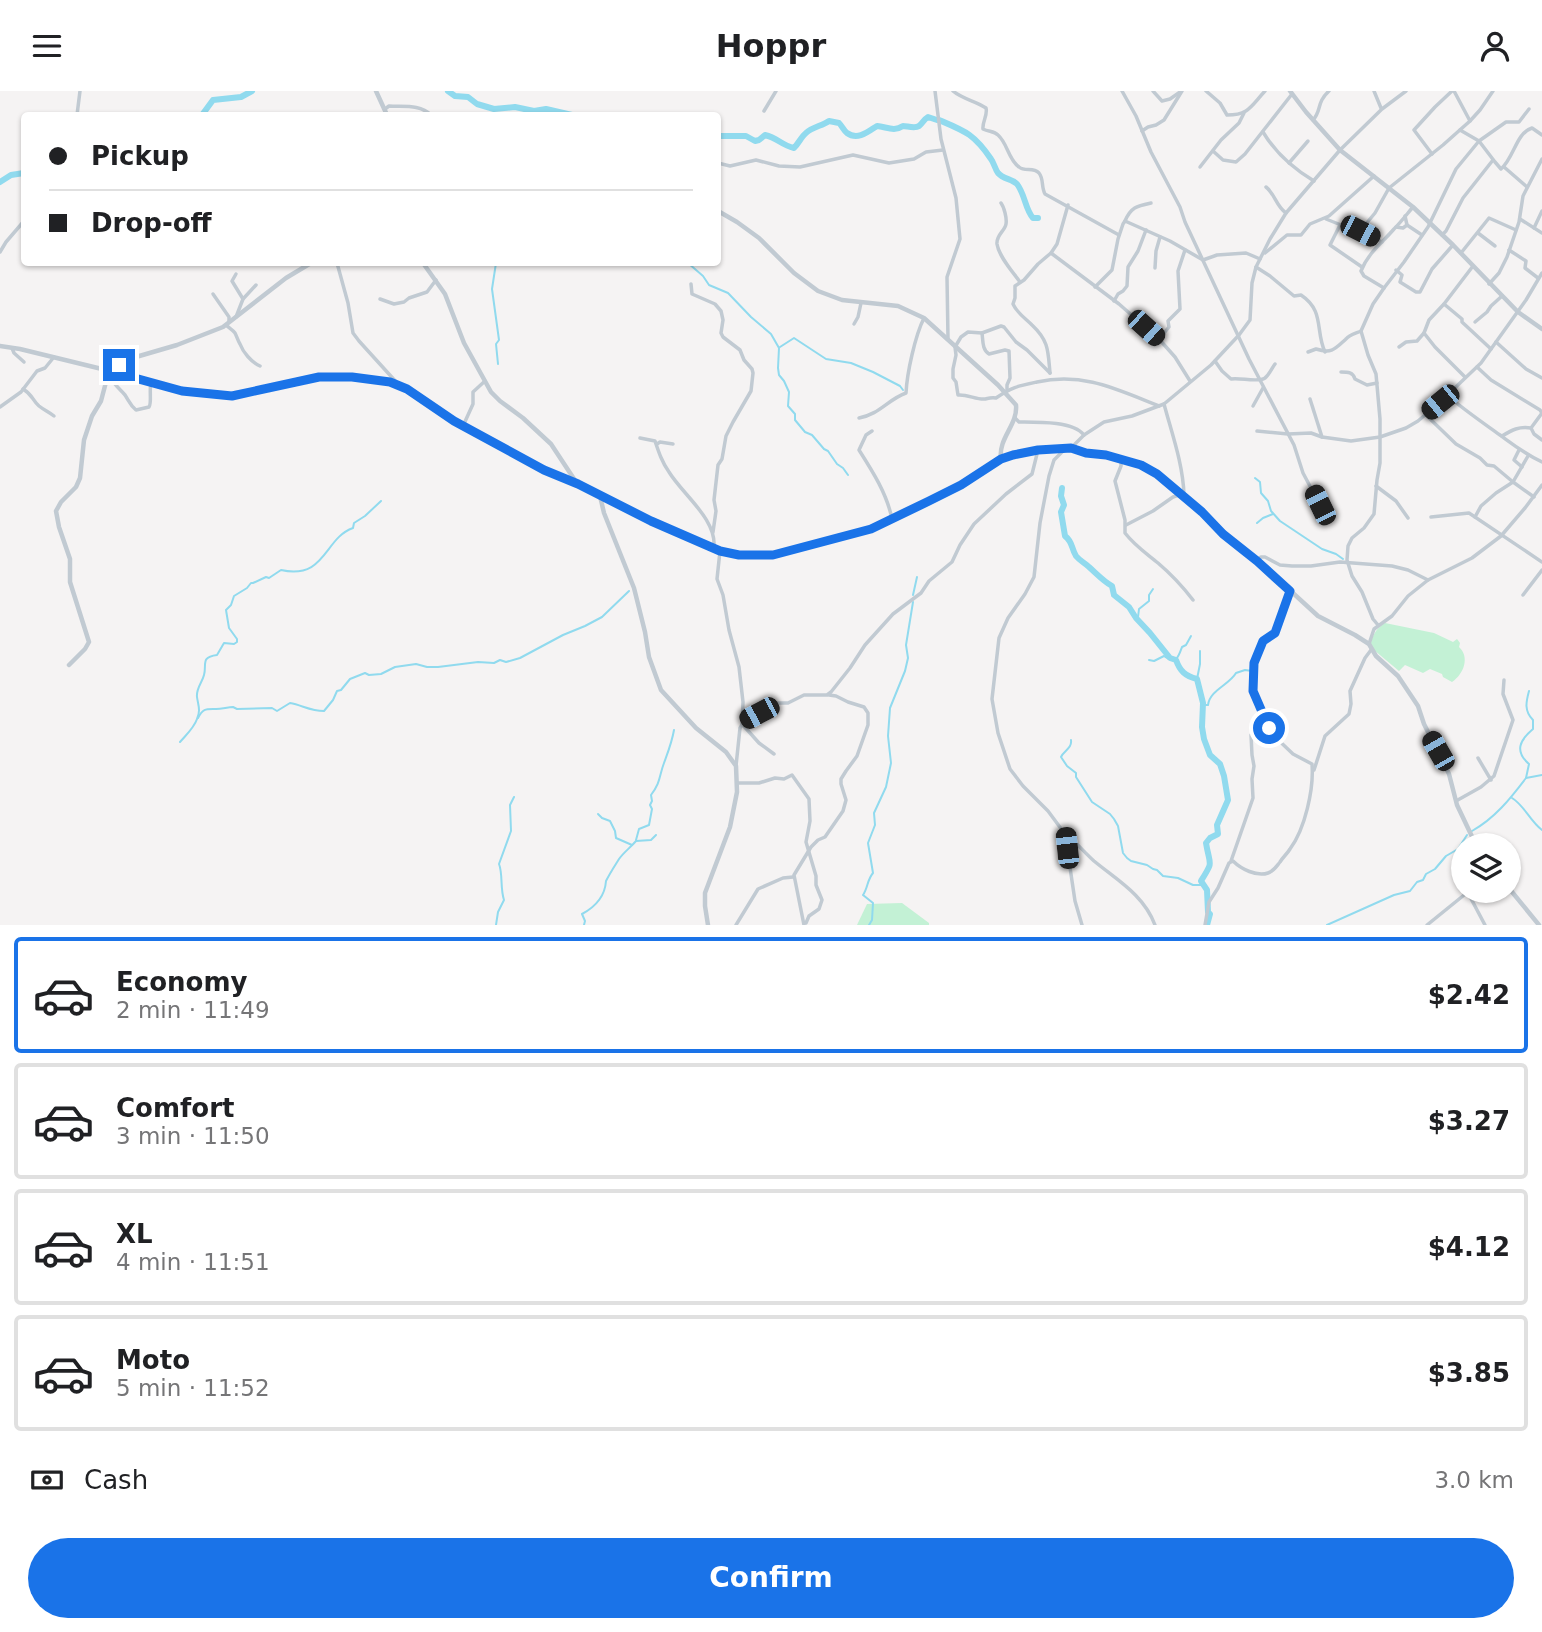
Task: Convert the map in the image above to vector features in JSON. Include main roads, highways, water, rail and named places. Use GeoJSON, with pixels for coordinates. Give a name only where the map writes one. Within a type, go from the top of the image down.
{"type":"FeatureCollection","features":[{"type":"Feature","properties":{"kind":"waterway"},"geometry":{"type":"LineString","coordinates":[[204,112],[213,100],[241,97],[252,91]]}},
{"type":"Feature","properties":{"kind":"waterway"},"geometry":{"type":"LineString","coordinates":[[448,91],[455,96],[468,97],[477,104],[494,109],[515,107],[559,112]]}},
{"type":"Feature","properties":{"kind":"waterway"},"geometry":{"type":"LineString","coordinates":[[721,136],[746,136],[755,141],[765,135],[794,148],[808,131],[829,121],[839,123],[847,133],[855,136],[877,126],[893,129],[915,127],[928,117],[937,120]]}},
{"type":"Feature","properties":{"kind":"waterway"},"geometry":{"type":"LineString","coordinates":[[939,120],[974,139],[998,173],[1017,184],[1030,214],[1033,218],[1038,218]]}},
{"type":"Feature","properties":{"kind":"waterway"},"geometry":{"type":"LineString","coordinates":[[0,182],[11,175],[21,173]]}},
{"type":"Feature","properties":{"kind":"waterway"},"geometry":{"type":"LineString","coordinates":[[496,266],[492,289],[499,340],[496,344],[498,364]]}},
{"type":"Feature","properties":{"kind":"waterway"},"geometry":{"type":"LineString","coordinates":[[691,266],[709,285],[728,293],[771,334],[779,348],[779,375],[789,392],[788,406],[795,414],[795,420],[828,451],[848,475]]}},
{"type":"Feature","properties":{"kind":"waterway"},"geometry":{"type":"LineString","coordinates":[[780,347],[794,338],[826,359],[851,363],[900,386],[903,390]]}},
{"type":"Feature","properties":{"kind":"waterway"},"geometry":{"type":"LineString","coordinates":[[1255,478],[1260,482],[1261,493],[1268,501],[1271,511],[1280,521],[1322,549],[1343,559]]}},
{"type":"Feature","properties":{"kind":"waterway"},"geometry":{"type":"LineString","coordinates":[[1062,488],[1064,505],[1061,512],[1065,536],[1076,556],[1112,586],[1114,595],[1129,607],[1170,658],[1176,660],[1184,673],[1197,679],[1203,703],[1204,739],[1210,755],[1220,764],[1228,800],[1217,825],[1218,834],[1206,843],[1210,863],[1201,881],[1207,890],[1210,914],[1207,925]]}},
{"type":"Feature","properties":{"kind":"waterway"},"geometry":{"type":"LineString","coordinates":[[180,742],[198,716],[197,694],[206,660],[217,655],[224,643],[237,642],[229,628],[226,610],[234,596],[251,583],[269,578],[281,570],[296,571],[316,564],[343,533],[353,528],[354,523],[381,501]]}},
{"type":"Feature","properties":{"kind":"waterway"},"geometry":{"type":"LineString","coordinates":[[1257,523],[1273,514]]}},
{"type":"Feature","properties":{"kind":"waterway"},"geometry":{"type":"LineString","coordinates":[[913,595],[917,577]]}},
{"type":"Feature","properties":{"kind":"waterway"},"geometry":{"type":"LineString","coordinates":[[1136,618],[1139,609],[1149,601],[1153,589]]}},
{"type":"Feature","properties":{"kind":"waterway"},"geometry":{"type":"LineString","coordinates":[[198,718],[207,709],[272,708],[277,711],[290,703],[324,711],[337,691],[350,679],[365,673],[381,674],[395,667],[416,664],[438,667],[478,662],[494,663],[500,660],[506,662],[520,658],[602,617],[629,591]]}},
{"type":"Feature","properties":{"kind":"waterway"},"geometry":{"type":"LineString","coordinates":[[869,925],[873,903],[863,895],[873,873],[868,843],[875,825],[874,813],[886,787],[891,763],[888,736],[890,708],[908,658],[906,645],[913,602]]}},
{"type":"Feature","properties":{"kind":"waterway"},"geometry":{"type":"LineString","coordinates":[[1149,660],[1154,661],[1164,656],[1171,660],[1176,659],[1191,636]]}},
{"type":"Feature","properties":{"kind":"waterway"},"geometry":{"type":"LineString","coordinates":[[1197,679],[1200,651]]}},
{"type":"Feature","properties":{"kind":"waterway"},"geometry":{"type":"LineString","coordinates":[[1203,703],[1208,705],[1212,695],[1236,673],[1252,671]]}},
{"type":"Feature","properties":{"kind":"waterway"},"geometry":{"type":"LineString","coordinates":[[1526,778],[1529,764],[1521,755],[1520,746],[1533,729],[1533,720],[1526,706],[1529,691]]}},
{"type":"Feature","properties":{"kind":"waterway"},"geometry":{"type":"LineString","coordinates":[[636,840],[639,829],[649,825],[651,795],[658,783],[674,730]]}},
{"type":"Feature","properties":{"kind":"waterway"},"geometry":{"type":"LineString","coordinates":[[1071,740],[1061,757],[1076,773],[1092,802],[1114,819],[1123,853],[1127,858],[1147,865],[1163,876],[1178,878],[1193,885],[1204,885]]}},
{"type":"Feature","properties":{"kind":"waterway"},"geometry":{"type":"LineString","coordinates":[[1472,831],[1495,814],[1526,778],[1542,775]]}},
{"type":"Feature","properties":{"kind":"waterway"},"geometry":{"type":"LineString","coordinates":[[496,925],[504,900],[499,864],[511,831],[510,805],[514,797]]}},
{"type":"Feature","properties":{"kind":"waterway"},"geometry":{"type":"LineString","coordinates":[[1512,798],[1542,830]]}},
{"type":"Feature","properties":{"kind":"waterway"},"geometry":{"type":"LineString","coordinates":[[598,814],[610,821],[616,838],[632,845]]}},
{"type":"Feature","properties":{"kind":"waterway"},"geometry":{"type":"LineString","coordinates":[[584,925],[582,914],[598,901],[606,881],[621,857],[636,841],[651,840],[656,835]]}},
{"type":"Feature","properties":{"kind":"waterway"},"geometry":{"type":"LineString","coordinates":[[1327,925],[1394,895],[1410,891],[1451,853]]}}]}
